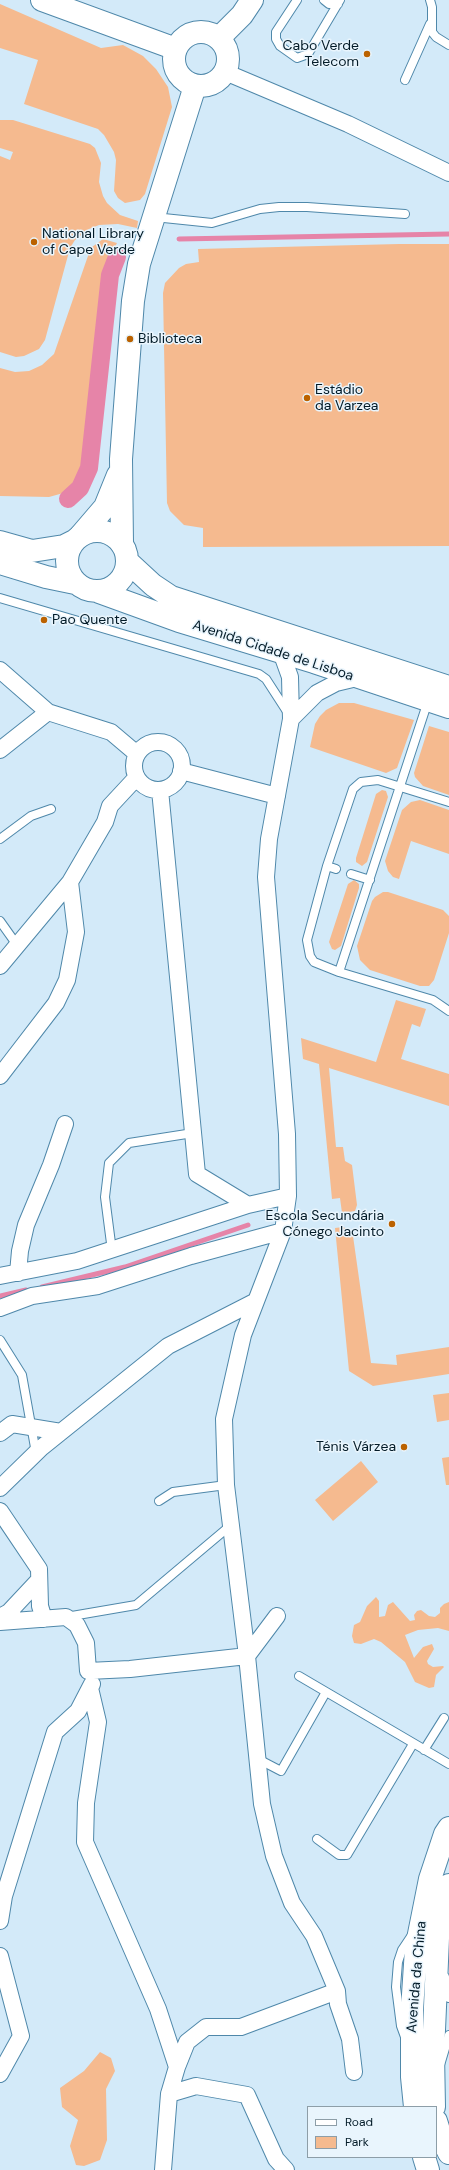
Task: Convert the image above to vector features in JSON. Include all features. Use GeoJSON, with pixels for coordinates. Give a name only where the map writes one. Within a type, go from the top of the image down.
{"type":"FeatureCollection","features":[{"type":"Feature","properties":{"kind":"main road"},"geometry":{"type":"LineString","coordinates":[[42,0],[176,49]]}},
{"type":"Feature","properties":{"kind":"main road"},"geometry":{"type":"LineString","coordinates":[[219,38],[242,16],[252,0]]}},
{"type":"Feature","properties":{"kind":"main road"},"geometry":{"type":"LineString","coordinates":[[196,32],[205,32],[219,38],[226,48],[228,56],[225,72],[219,80],[211,84],[194,86],[186,82],[177,71],[174,58],[176,49],[181,41],[196,32]]}},
{"type":"Feature","properties":{"kind":"main road"},"geometry":{"type":"LineString","coordinates":[[75,583],[67,567],[67,558],[77,538],[105,506],[117,480],[121,459],[133,301],[139,264],[194,86]]}},
{"type":"Feature","properties":{"kind":"main road"},"geometry":{"type":"LineString","coordinates":[[0,563],[75,583],[86,590],[99,592],[116,585],[126,570],[121,459]]}},
{"type":"Feature","properties":{"kind":"main road"},"geometry":{"type":"LineString","coordinates":[[0,542],[32,551],[64,546],[90,531],[108,532],[125,552]]}},
{"type":"Feature","properties":{"kind":"main road","name":"Avenida Cidade de Lisboa"},"geometry":{"type":"LineString","coordinates":[[125,552],[152,585],[171,597],[449,687]]}},
{"type":"Feature","properties":{"kind":"main road","name":"Avenida Cidade de Lisboa"},"geometry":{"type":"LineString","coordinates":[[99,592],[179,621],[281,652],[449,707]]}},
{"type":"Feature","properties":{"kind":"main road","name":"Avenida da China"},"geometry":{"type":"LineString","coordinates":[[415,2106],[411,2051],[413,1980],[420,1921],[430,1879],[444,1834],[449,1828]]}},
{"type":"Feature","properties":{"kind":"main road","name":"Avenida da China"},"geometry":{"type":"LineString","coordinates":[[434,2106],[434,1986],[438,1938],[449,1885]]}},
{"type":"Feature","properties":{"kind":"main road"},"geometry":{"type":"LineString","coordinates":[[437,2124],[441,2137],[449,2153]]}},
{"type":"Feature","properties":{"kind":"main road"},"geometry":{"type":"LineString","coordinates":[[424,2158],[428,2170]]}},
{"type":"Feature","properties":{"kind":"street"},"geometry":{"type":"LineString","coordinates":[[225,72],[348,124],[449,173]]}},
{"type":"Feature","properties":{"kind":"street"},"geometry":{"type":"LineString","coordinates":[[281,652],[290,677],[291,719],[269,839],[267,885],[287,1134],[288,1196],[282,1231],[254,1302],[243,1335],[224,1419],[226,1485],[247,1656],[262,1804],[274,1856],[292,1902],[314,1936],[337,1991],[338,2004],[350,2039],[354,2072]]}},
{"type":"Feature","properties":{"kind":"street"},"geometry":{"type":"LineString","coordinates":[[0,670],[48,712],[111,732],[137,754]]}},
{"type":"Feature","properties":{"kind":"street"},"geometry":{"type":"LineString","coordinates":[[291,719],[317,693],[336,683],[357,678]]}},
{"type":"Feature","properties":{"kind":"street"},"geometry":{"type":"LineString","coordinates":[[0,750],[48,712]]}},
{"type":"Feature","properties":{"kind":"street"},"geometry":{"type":"LineString","coordinates":[[163,742],[176,750],[180,756],[181,771],[174,784],[160,790],[146,788],[136,778],[134,766],[137,754],[148,744],[163,742]]}},
{"type":"Feature","properties":{"kind":"street"},"geometry":{"type":"LineString","coordinates":[[181,771],[277,796]]}},
{"type":"Feature","properties":{"kind":"street"},"geometry":{"type":"LineString","coordinates":[[0,966],[70,882],[105,822],[110,806],[136,778]]}},
{"type":"Feature","properties":{"kind":"street"},"geometry":{"type":"LineString","coordinates":[[160,790],[197,1174],[248,1204]]}},
{"type":"Feature","properties":{"kind":"street"},"geometry":{"type":"LineString","coordinates":[[0,1076],[56,1003],[67,980],[76,932],[70,882]]}},
{"type":"Feature","properties":{"kind":"street"},"geometry":{"type":"LineString","coordinates":[[18,1273],[20,1251],[26,1224],[51,1165],[65,1124]]}},
{"type":"Feature","properties":{"kind":"street"},"geometry":{"type":"LineString","coordinates":[[0,1276],[77,1261],[112,1251],[248,1204],[288,1196]]}},
{"type":"Feature","properties":{"kind":"street"},"geometry":{"type":"LineString","coordinates":[[0,1308],[32,1296],[98,1286],[191,1256],[282,1231]]}},
{"type":"Feature","properties":{"kind":"street"},"geometry":{"type":"LineString","coordinates":[[0,1488],[36,1453],[168,1346],[254,1302]]}},
{"type":"Feature","properties":{"kind":"street"},"geometry":{"type":"LineString","coordinates":[[0,1433],[12,1424],[61,1432]]}},
{"type":"Feature","properties":{"kind":"street"},"geometry":{"type":"LineString","coordinates":[[0,1511],[40,1569],[40,1606],[44,1619]]}},
{"type":"Feature","properties":{"kind":"street"},"geometry":{"type":"LineString","coordinates":[[0,1617],[9,1612],[39,1580]]}},
{"type":"Feature","properties":{"kind":"street"},"geometry":{"type":"LineString","coordinates":[[0,1622],[66,1617],[77,1625],[86,1643],[88,1671],[101,1671],[247,1656],[277,1616]]}},
{"type":"Feature","properties":{"kind":"street"},"geometry":{"type":"LineString","coordinates":[[0,1922],[4,1896],[55,1732],[78,1711],[101,1671]]}},
{"type":"Feature","properties":{"kind":"street"},"geometry":{"type":"LineString","coordinates":[[90,1688],[98,1722],[86,1803],[85,1842],[158,2009],[177,2067]]}},
{"type":"Feature","properties":{"kind":"street"},"geometry":{"type":"LineString","coordinates":[[0,1956],[21,2036],[0,2074]]}},
{"type":"Feature","properties":{"kind":"street"},"geometry":{"type":"LineString","coordinates":[[163,2170],[169,2094],[177,2067],[187,2042],[206,2027],[241,2028],[337,1991]]}},
{"type":"Feature","properties":{"kind":"street"},"geometry":{"type":"LineString","coordinates":[[0,2046],[16,2044]]}},
{"type":"Feature","properties":{"kind":"street"},"geometry":{"type":"LineString","coordinates":[[169,2094],[196,2086],[246,2094],[276,2159],[286,2170]]}},
{"type":"Feature","properties":{"kind":"lane"},"geometry":{"type":"LineString","coordinates":[[298,0],[276,32],[276,40],[280,46],[297,58],[308,54],[339,2]]}},
{"type":"Feature","properties":{"kind":"lane"},"geometry":{"type":"LineString","coordinates":[[324,0],[329,4],[339,2]]}},
{"type":"Feature","properties":{"kind":"lane"},"geometry":{"type":"LineString","coordinates":[[405,80],[430,24],[432,6],[430,0]]}},
{"type":"Feature","properties":{"kind":"lane"},"geometry":{"type":"LineString","coordinates":[[430,24],[432,32],[436,37],[449,45]]}},
{"type":"Feature","properties":{"kind":"lane"},"geometry":{"type":"LineString","coordinates":[[153,216],[212,223],[260,209],[279,207],[307,207],[405,214]]}},
{"type":"Feature","properties":{"kind":"lane"},"geometry":{"type":"LineString","coordinates":[[0,598],[258,674],[266,679],[291,719]]}},
{"type":"Feature","properties":{"kind":"lane"},"geometry":{"type":"LineString","coordinates":[[339,972],[401,787],[428,700]]}},
{"type":"Feature","properties":{"kind":"lane"},"geometry":{"type":"LineString","coordinates":[[449,802],[401,787],[372,780],[358,784],[353,789],[327,866],[306,940],[306,947],[314,962],[339,972],[433,1000],[449,1011]]}},
{"type":"Feature","properties":{"kind":"lane"},"geometry":{"type":"LineString","coordinates":[[0,839],[31,816],[51,809]]}},
{"type":"Feature","properties":{"kind":"lane"},"geometry":{"type":"LineString","coordinates":[[327,866],[336,869]]}},
{"type":"Feature","properties":{"kind":"lane"},"geometry":{"type":"LineString","coordinates":[[351,874],[370,880]]}},
{"type":"Feature","properties":{"kind":"lane"},"geometry":{"type":"LineString","coordinates":[[0,921],[17,945]]}},
{"type":"Feature","properties":{"kind":"lane"},"geometry":{"type":"LineString","coordinates":[[112,1251],[105,1197],[109,1163],[129,1143],[193,1133]]}},
{"type":"Feature","properties":{"kind":"lane"},"geometry":{"type":"LineString","coordinates":[[0,1340],[22,1375],[30,1427],[36,1453]]}},
{"type":"Feature","properties":{"kind":"lane"},"geometry":{"type":"LineString","coordinates":[[160,1502],[173,1492],[226,1485]]}},
{"type":"Feature","properties":{"kind":"lane"},"geometry":{"type":"LineString","coordinates":[[66,1617],[136,1605],[231,1525]]}},
{"type":"Feature","properties":{"kind":"lane"},"geometry":{"type":"LineString","coordinates":[[299,1676],[449,1764]]}},
{"type":"Feature","properties":{"kind":"lane"},"geometry":{"type":"LineString","coordinates":[[258,1759],[281,1771],[326,1692]]}},
{"type":"Feature","properties":{"kind":"lane"},"geometry":{"type":"LineString","coordinates":[[424,1750],[444,1718]]}},
{"type":"Feature","properties":{"kind":"lane"},"geometry":{"type":"LineString","coordinates":[[317,1839],[340,1855],[347,1855],[413,1744]]}},
{"type":"Feature","properties":{"kind":"lane"},"geometry":{"type":"LineString","coordinates":[[438,1938],[449,1998]]}},
{"type":"Feature","properties":{"kind":"lane"},"geometry":{"type":"LineString","coordinates":[[433,2082],[445,2053],[449,2035]]}},
{"type":"Feature","properties":{"kind":"green space"},"geometry":{"type":"Polygon","coordinates":[[[0,4],[101,48],[123,45],[143,56],[156,69],[168,87],[172,107],[145,194],[140,200],[125,203],[118,198],[114,191],[116,160],[114,152],[104,135],[98,129],[24,104],[38,60],[0,48],[0,4]]]}},
{"type":"Feature","properties":{"kind":"green space","name":"National Library of Cape Verde"},"geometry":{"type":"Polygon","coordinates":[[[0,120],[13,120],[90,144],[95,148],[101,163],[99,182],[103,196],[107,203],[120,215],[138,221],[137,228],[118,224],[99,225],[89,229],[75,240],[70,248],[45,340],[39,349],[24,356],[16,357],[0,352],[0,156],[10,160],[13,152],[0,148],[0,120]]]}},
{"type":"Feature","properties":{"kind":"green space"},"geometry":{"type":"Polygon","coordinates":[[[103,239],[117,243],[110,256],[104,278],[84,460],[78,482],[67,492],[49,497],[0,496],[0,368],[15,372],[29,371],[42,365],[54,354],[89,253],[92,247],[103,239]]]}},
{"type":"Feature","properties":{"kind":"green space","name":"Estádio da Varzea"},"geometry":{"type":"Polygon","coordinates":[[[449,244],[449,546],[203,547],[203,528],[184,525],[170,511],[167,503],[163,293],[165,283],[179,268],[186,264],[199,262],[198,249],[449,244]]]}},
{"type":"Feature","properties":{"kind":"green space"},"geometry":{"type":"Polygon","coordinates":[[[339,703],[354,703],[414,720],[397,768],[386,773],[310,747],[315,724],[320,716],[326,710],[339,703]]]}},
{"type":"Feature","properties":{"kind":"green space"},"geometry":{"type":"Polygon","coordinates":[[[429,726],[449,732],[449,795],[423,786],[415,777],[414,773],[429,726]]]}},
{"type":"Feature","properties":{"kind":"green space"},"geometry":{"type":"Polygon","coordinates":[[[382,790],[386,791],[388,797],[367,862],[362,866],[356,862],[356,858],[376,794],[382,790]]]}},
{"type":"Feature","properties":{"kind":"green space"},"geometry":{"type":"Polygon","coordinates":[[[420,800],[449,810],[449,854],[411,841],[399,879],[393,877],[388,871],[385,861],[402,810],[411,802],[420,800]]]}},
{"type":"Feature","properties":{"kind":"green space"},"geometry":{"type":"Polygon","coordinates":[[[354,880],[359,884],[359,888],[341,946],[335,950],[332,949],[329,942],[348,884],[354,880]]]}},
{"type":"Feature","properties":{"kind":"green space"},"geometry":{"type":"Polygon","coordinates":[[[383,892],[388,892],[443,910],[449,916],[449,933],[434,980],[429,986],[420,986],[370,970],[360,960],[357,946],[372,901],[383,892]]]}},
{"type":"Feature","properties":{"kind":"green space"},"geometry":{"type":"Polygon","coordinates":[[[396,1000],[426,1009],[420,1027],[412,1024],[401,1059],[449,1074],[449,1106],[329,1068],[336,1147],[343,1147],[345,1161],[352,1165],[357,1205],[355,1211],[342,1213],[340,1198],[332,1199],[319,1064],[303,1059],[301,1038],[376,1062],[396,1000]]]}},
{"type":"Feature","properties":{"kind":"green space"},"geometry":{"type":"Polygon","coordinates":[[[343,1227],[351,1231],[353,1236],[371,1363],[397,1365],[396,1355],[449,1347],[449,1374],[373,1386],[349,1371],[335,1228],[343,1227]]]}},
{"type":"Feature","properties":{"kind":"green space"},"geometry":{"type":"Polygon","coordinates":[[[449,1393],[449,1420],[437,1422],[433,1395],[449,1393]]]}},
{"type":"Feature","properties":{"kind":"green space"},"geometry":{"type":"Polygon","coordinates":[[[449,1457],[449,1485],[446,1485],[442,1458],[449,1457]]]}},
{"type":"Feature","properties":{"kind":"green space"},"geometry":{"type":"Polygon","coordinates":[[[361,1461],[378,1482],[333,1521],[315,1500],[361,1461]]]}},
{"type":"Feature","properties":{"kind":"green space"},"geometry":{"type":"Polygon","coordinates":[[[376,1597],[379,1601],[379,1617],[385,1616],[388,1605],[393,1602],[410,1621],[415,1620],[414,1615],[417,1611],[421,1610],[429,1616],[435,1617],[440,1613],[440,1608],[449,1602],[449,1631],[438,1628],[418,1630],[405,1635],[414,1658],[423,1647],[432,1644],[434,1649],[427,1661],[428,1664],[433,1667],[444,1667],[436,1675],[434,1687],[429,1688],[415,1682],[405,1662],[381,1642],[374,1639],[361,1644],[354,1643],[352,1636],[354,1625],[360,1622],[367,1606],[376,1597]]]}},
{"type":"Feature","properties":{"kind":"green space"},"geometry":{"type":"Polygon","coordinates":[[[100,2052],[111,2058],[115,2071],[106,2089],[107,2140],[100,2160],[84,2166],[76,2165],[70,2146],[78,2120],[62,2107],[60,2088],[84,2071],[100,2052]]]}},
{"type":"Feature","properties":{"kind":"waterway"},"geometry":{"type":"LineString","coordinates":[[179,239],[449,234]]}},
{"type":"Feature","properties":{"kind":"waterway"},"geometry":{"type":"LineString","coordinates":[[68,499],[80,488],[89,468],[110,275],[117,257]]}},
{"type":"Feature","properties":{"kind":"waterway"},"geometry":{"type":"LineString","coordinates":[[42,1287],[125,1267],[248,1225]]}},
{"type":"Feature","properties":{"kind":"waterway"},"geometry":{"type":"LineString","coordinates":[[0,1296],[26,1290]]}},
{"type":"Feature","properties":{"kind":"place","name":"Cabo Verde Telecom"},"geometry":{"type":"Point","coordinates":[367,54]}},
{"type":"Feature","properties":{"kind":"place","name":"National Library of Cape Verde"},"geometry":{"type":"Point","coordinates":[34,242]}},
{"type":"Feature","properties":{"kind":"place","name":"Biblioteca"},"geometry":{"type":"Point","coordinates":[130,339]}},
{"type":"Feature","properties":{"kind":"place","name":"Estádio da Varzea"},"geometry":{"type":"Point","coordinates":[307,398]}},
{"type":"Feature","properties":{"kind":"place","name":"Pao Quente"},"geometry":{"type":"Point","coordinates":[44,620]}},
{"type":"Feature","properties":{"kind":"place","name":"Escola Secundária Cónego Jacinto"},"geometry":{"type":"Point","coordinates":[392,1224]}},
{"type":"Feature","properties":{"kind":"place","name":"Ténis Várzea"},"geometry":{"type":"Point","coordinates":[404,1447]}}]}
